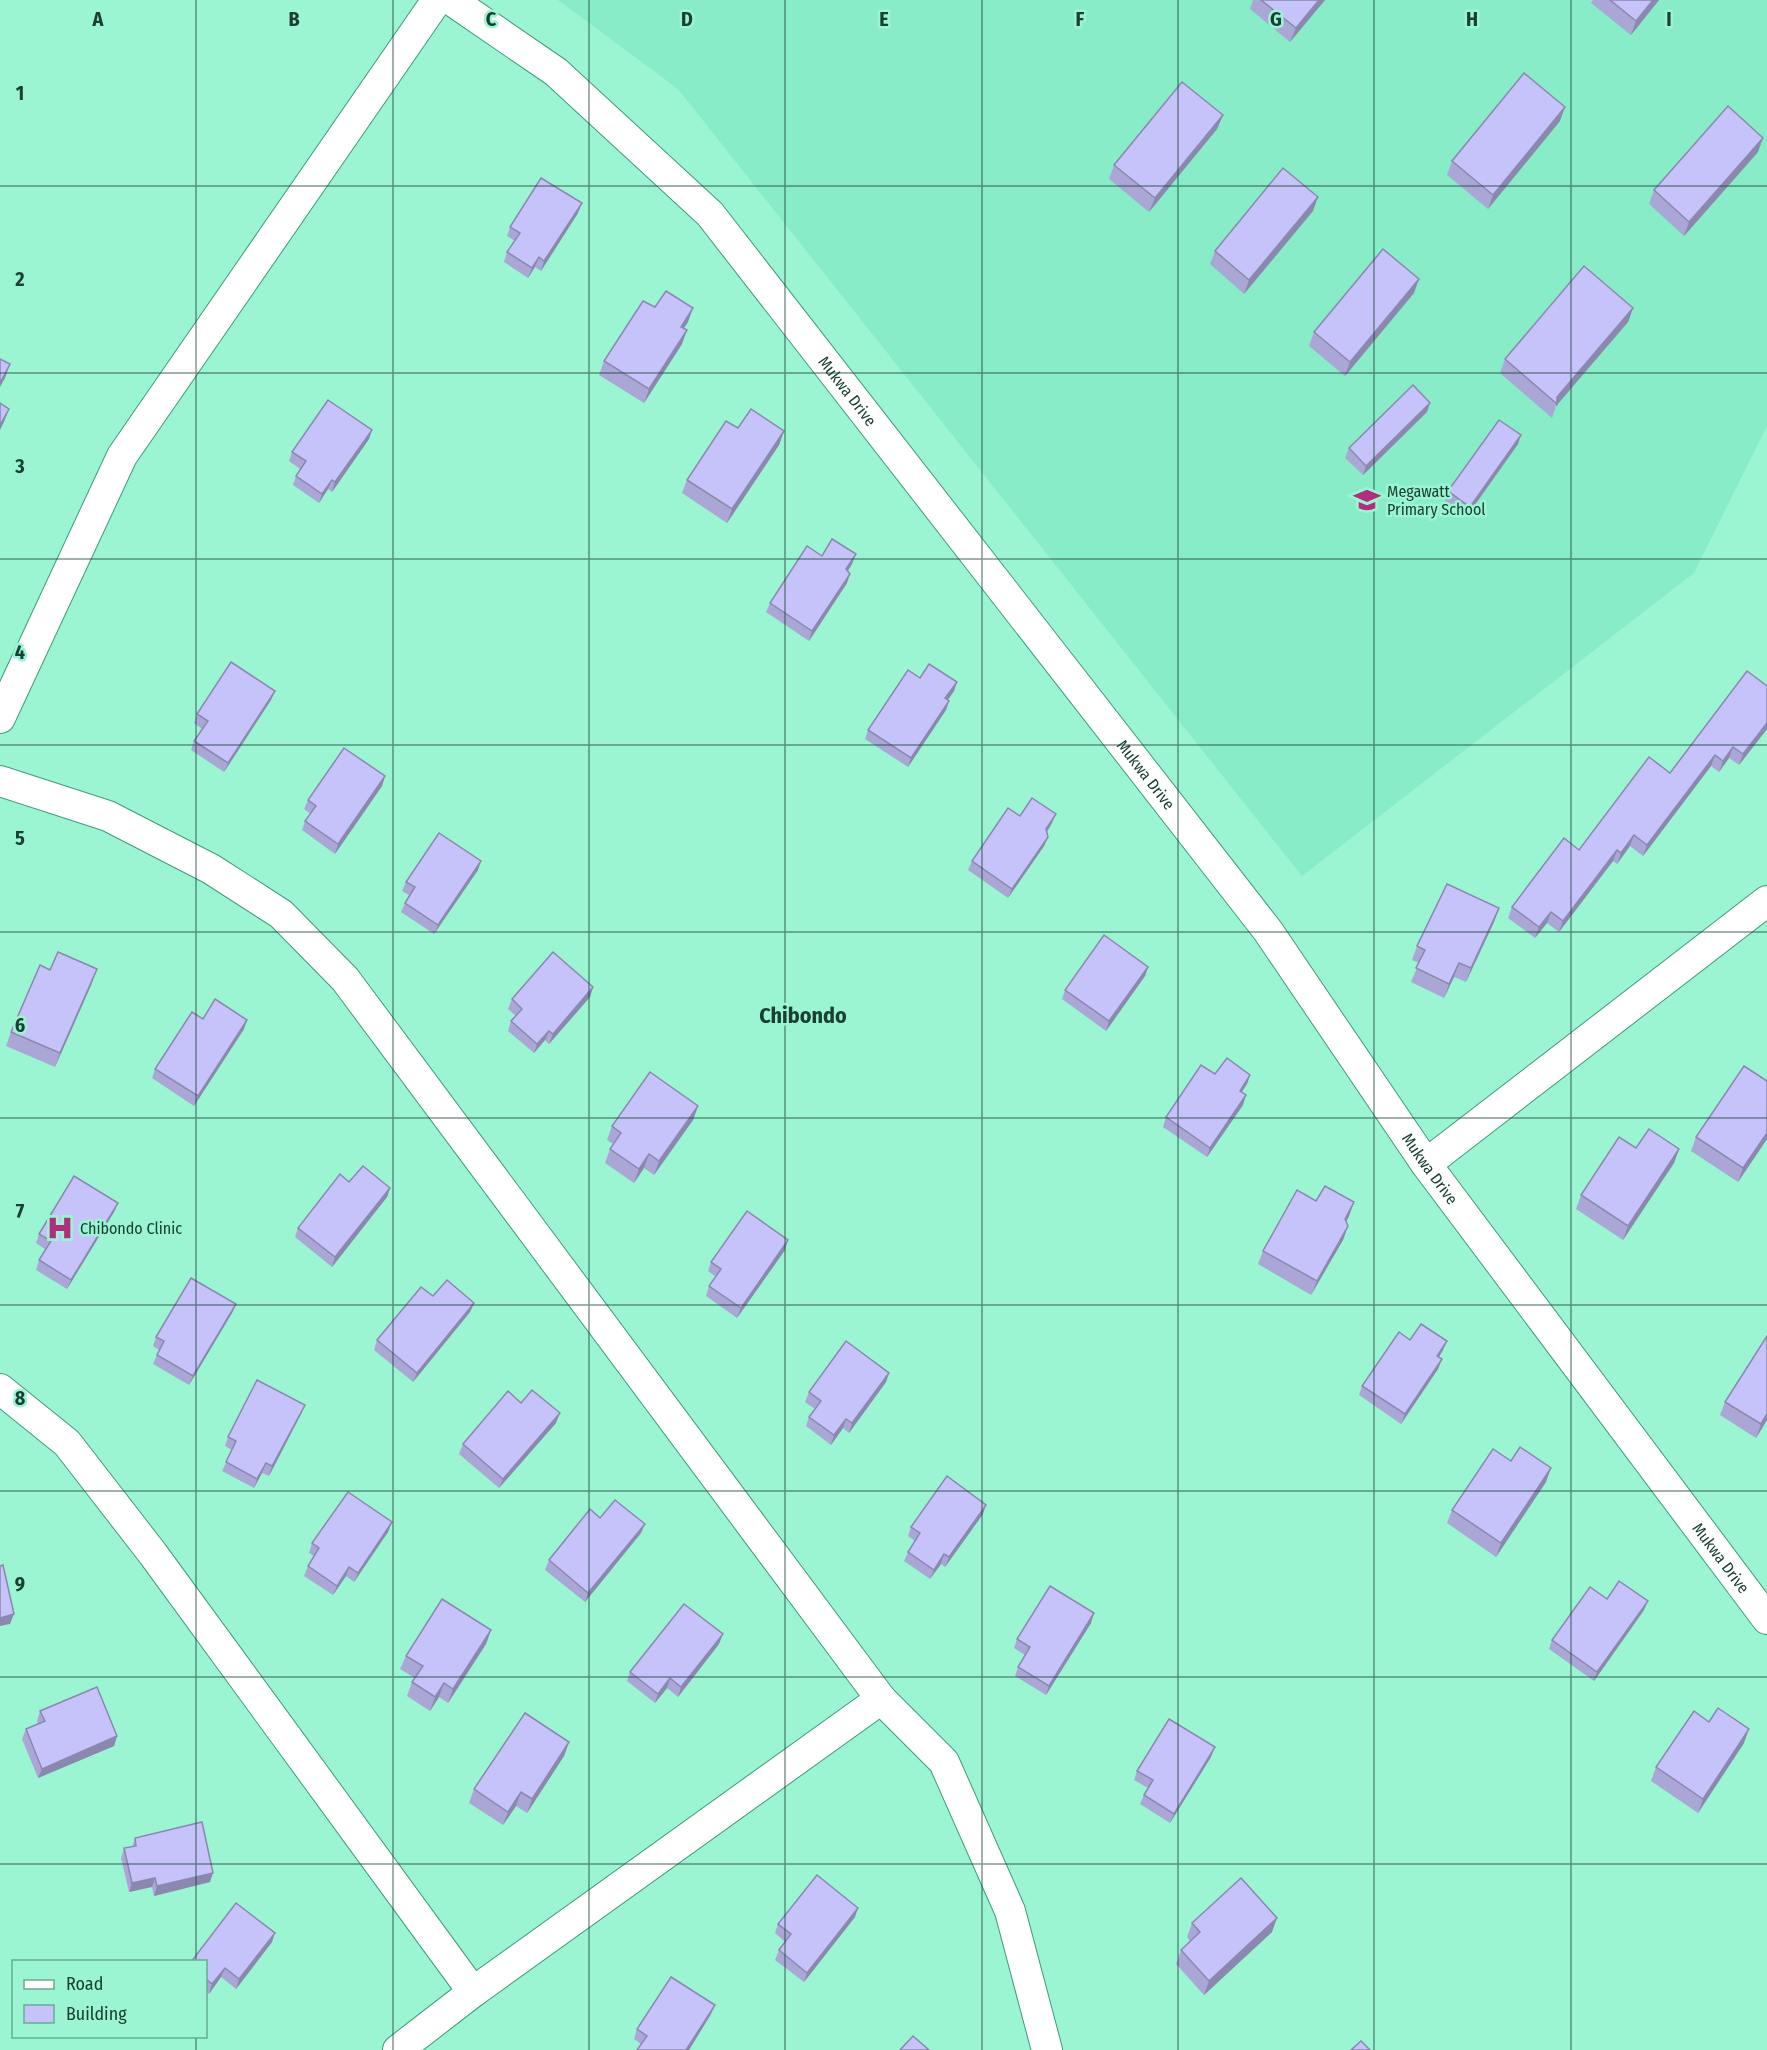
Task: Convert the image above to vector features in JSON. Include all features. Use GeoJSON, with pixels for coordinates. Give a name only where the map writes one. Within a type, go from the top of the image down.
{"type":"FeatureCollection","features":[{"type":"Feature","properties":{"kind":"street"},"geometry":{"type":"LineString","coordinates":[[0,718],[122,456],[437,0]]}},
{"type":"Feature","properties":{"kind":"street","name":"Mukwa Drive"},"geometry":{"type":"LineString","coordinates":[[451,0],[556,72],[710,214],[1269,931],[1426,1164],[1763,1605]]}},
{"type":"Feature","properties":{"kind":"street"},"geometry":{"type":"LineString","coordinates":[[0,781],[108,816],[211,868],[281,914],[345,979],[881,1699],[944,1762],[1010,1911],[1047,2050]]}},
{"type":"Feature","properties":{"kind":"street"},"geometry":{"type":"LineString","coordinates":[[1426,1164],[1767,901]]}},
{"type":"Feature","properties":{"kind":"street"},"geometry":{"type":"LineString","coordinates":[[0,1389],[67,1443],[153,1554],[473,1992]]}},
{"type":"Feature","properties":{"kind":"street"},"geometry":{"type":"LineString","coordinates":[[398,2050],[473,1992],[881,1699]]}},
{"type":"Feature","properties":{"kind":"shaded area","name":"Megawatt Primary School"},"geometry":{"type":"Polygon","coordinates":[[[558,0],[1767,0],[1767,426],[1694,573],[1302,876],[678,89],[558,0]]]}},
{"type":"Feature","properties":{"kind":"building"},"geometry":{"type":"Polygon","coordinates":[[[1261,0],[1319,0],[1296,28],[1261,0]]]}},
{"type":"Feature","properties":{"kind":"building"},"geometry":{"type":"Polygon","coordinates":[[[1610,0],[1653,0],[1636,21],[1610,0]]]}},
{"type":"Feature","properties":{"kind":"building"},"geometry":{"type":"Polygon","coordinates":[[[1524,73],[1565,107],[1493,195],[1452,161],[1524,73]]]}},
{"type":"Feature","properties":{"kind":"building"},"geometry":{"type":"Polygon","coordinates":[[[1182,82],[1223,115],[1155,198],[1114,165],[1182,82]]]}},
{"type":"Feature","properties":{"kind":"building"},"geometry":{"type":"Polygon","coordinates":[[[1728,106],[1763,138],[1689,222],[1654,190],[1728,106]]]}},
{"type":"Feature","properties":{"kind":"building"},"geometry":{"type":"Polygon","coordinates":[[[1283,168],[1318,197],[1249,280],[1215,251],[1283,168]]]}},
{"type":"Feature","properties":{"kind":"building"},"geometry":{"type":"Polygon","coordinates":[[[541,178],[582,203],[544,261],[539,257],[532,268],[507,252],[520,233],[510,227],[541,178]]]}},
{"type":"Feature","properties":{"kind":"building"},"geometry":{"type":"Polygon","coordinates":[[[1383,249],[1419,279],[1350,362],[1314,332],[1383,249]]]}},
{"type":"Feature","properties":{"kind":"building"},"geometry":{"type":"Polygon","coordinates":[[[1584,266],[1633,308],[1557,397],[1557,404],[1505,359],[1584,266]]]}},
{"type":"Feature","properties":{"kind":"building"},"geometry":{"type":"Polygon","coordinates":[[[666,291],[693,308],[681,327],[687,330],[649,389],[604,361],[643,301],[655,307],[666,291]]]}},
{"type":"Feature","properties":{"kind":"building"},"geometry":{"type":"Polygon","coordinates":[[[0,359],[10,364],[0,383],[0,359]]]}},
{"type":"Feature","properties":{"kind":"building"},"geometry":{"type":"Polygon","coordinates":[[[1413,385],[1430,403],[1366,466],[1349,448],[1413,385]]]}},
{"type":"Feature","properties":{"kind":"building"},"geometry":{"type":"Polygon","coordinates":[[[328,400],[372,430],[335,482],[332,480],[322,494],[296,476],[306,461],[292,452],[328,400]]]}},
{"type":"Feature","properties":{"kind":"building"},"geometry":{"type":"Polygon","coordinates":[[[0,403],[9,409],[0,425],[0,403]]]}},
{"type":"Feature","properties":{"kind":"building"},"geometry":{"type":"Polygon","coordinates":[[[751,409],[784,431],[732,509],[687,480],[726,421],[738,428],[751,409]]]}},
{"type":"Feature","properties":{"kind":"building"},"geometry":{"type":"Polygon","coordinates":[[[1499,420],[1521,435],[1470,507],[1448,491],[1499,420]]]}},
{"type":"Feature","properties":{"kind":"building"},"geometry":{"type":"Polygon","coordinates":[[[832,539],[856,554],[846,569],[850,574],[812,631],[770,603],[807,546],[822,556],[832,539]]]}},
{"type":"Feature","properties":{"kind":"building"},"geometry":{"type":"Polygon","coordinates":[[[231,662],[275,691],[228,763],[194,741],[208,721],[197,714],[231,662]]]}},
{"type":"Feature","properties":{"kind":"building"},"geometry":{"type":"Polygon","coordinates":[[[929,664],[957,682],[945,698],[949,701],[911,758],[868,730],[908,670],[920,678],[929,664]]]}},
{"type":"Feature","properties":{"kind":"building"},"geometry":{"type":"Polygon","coordinates":[[[1747,671],[1767,686],[1767,723],[1743,754],[1733,747],[1723,761],[1715,755],[1647,845],[1634,835],[1621,853],[1617,850],[1563,921],[1551,912],[1539,927],[1512,907],[1564,838],[1579,850],[1649,757],[1670,773],[1747,671]]]}},
{"type":"Feature","properties":{"kind":"building"},"geometry":{"type":"Polygon","coordinates":[[[344,748],[385,776],[338,844],[305,821],[316,806],[308,800],[344,748]]]}},
{"type":"Feature","properties":{"kind":"building"},"geometry":{"type":"Polygon","coordinates":[[[1032,798],[1056,814],[1046,829],[1048,837],[1012,889],[972,861],[1008,808],[1020,816],[1032,798]]]}},
{"type":"Feature","properties":{"kind":"building"},"geometry":{"type":"Polygon","coordinates":[[[439,833],[481,861],[438,925],[405,903],[415,887],[406,882],[439,833]]]}},
{"type":"Feature","properties":{"kind":"building"},"geometry":{"type":"Polygon","coordinates":[[[1447,884],[1499,908],[1471,968],[1459,963],[1449,984],[1416,968],[1425,950],[1417,946],[1447,884]]]}},
{"type":"Feature","properties":{"kind":"building"},"geometry":{"type":"Polygon","coordinates":[[[1104,935],[1148,967],[1109,1021],[1065,990],[1104,935]]]}},
{"type":"Feature","properties":{"kind":"building"},"geometry":{"type":"Polygon","coordinates":[[[58,952],[97,969],[60,1053],[11,1032],[40,965],[50,970],[58,952]]]}},
{"type":"Feature","properties":{"kind":"building"},"geometry":{"type":"Polygon","coordinates":[[[553,952],[593,987],[553,1034],[549,1031],[537,1044],[511,1021],[522,1009],[512,999],[553,952]]]}},
{"type":"Feature","properties":{"kind":"building"},"geometry":{"type":"Polygon","coordinates":[[[215,999],[247,1020],[198,1096],[155,1069],[192,1012],[203,1019],[215,999]]]}},
{"type":"Feature","properties":{"kind":"building"},"geometry":{"type":"Polygon","coordinates":[[[1227,1058],[1250,1075],[1240,1091],[1246,1095],[1210,1148],[1166,1117],[1201,1065],[1215,1074],[1227,1058]]]}},
{"type":"Feature","properties":{"kind":"building"},"geometry":{"type":"Polygon","coordinates":[[[1744,1066],[1767,1081],[1767,1133],[1743,1168],[1696,1137],[1744,1066]]]}},
{"type":"Feature","properties":{"kind":"building"},"geometry":{"type":"Polygon","coordinates":[[[650,1072],[698,1106],[659,1161],[649,1154],[639,1169],[610,1149],[621,1133],[612,1126],[650,1072]]]}},
{"type":"Feature","properties":{"kind":"building"},"geometry":{"type":"Polygon","coordinates":[[[1649,1129],[1679,1149],[1628,1226],[1581,1195],[1619,1137],[1636,1148],[1649,1129]]]}},
{"type":"Feature","properties":{"kind":"building"},"geometry":{"type":"Polygon","coordinates":[[[363,1166],[390,1188],[335,1257],[298,1228],[340,1174],[349,1182],[363,1166]]]}},
{"type":"Feature","properties":{"kind":"building"},"geometry":{"type":"Polygon","coordinates":[[[74,1176],[118,1203],[71,1280],[39,1260],[51,1241],[39,1234],[74,1176]]]}},
{"type":"Feature","properties":{"kind":"building"},"geometry":{"type":"Polygon","coordinates":[[[1325,1186],[1354,1202],[1345,1219],[1348,1226],[1317,1281],[1263,1251],[1297,1190],[1316,1201],[1325,1186]]]}},
{"type":"Feature","properties":{"kind":"building"},"geometry":{"type":"Polygon","coordinates":[[[747,1211],[788,1240],[741,1308],[709,1286],[721,1269],[711,1262],[747,1211]]]}},
{"type":"Feature","properties":{"kind":"building"},"geometry":{"type":"Polygon","coordinates":[[[191,1278],[236,1304],[193,1376],[157,1355],[164,1341],[156,1337],[191,1278]]]}},
{"type":"Feature","properties":{"kind":"building"},"geometry":{"type":"Polygon","coordinates":[[[447,1280],[474,1303],[417,1373],[377,1340],[421,1287],[433,1296],[447,1280]]]}},
{"type":"Feature","properties":{"kind":"building"},"geometry":{"type":"Polygon","coordinates":[[[1421,1324],[1447,1341],[1437,1356],[1442,1359],[1405,1414],[1362,1386],[1399,1332],[1410,1340],[1421,1324]]]}},
{"type":"Feature","properties":{"kind":"building"},"geometry":{"type":"Polygon","coordinates":[[[1767,1336],[1767,1414],[1761,1424],[1725,1402],[1767,1336]]]}},
{"type":"Feature","properties":{"kind":"building"},"geometry":{"type":"Polygon","coordinates":[[[846,1341],[889,1373],[852,1423],[846,1419],[834,1435],[809,1417],[821,1401],[809,1392],[846,1341]]]}},
{"type":"Feature","properties":{"kind":"building"},"geometry":{"type":"Polygon","coordinates":[[[257,1380],[305,1405],[272,1466],[266,1463],[257,1479],[226,1462],[236,1441],[228,1437],[257,1380]]]}},
{"type":"Feature","properties":{"kind":"building"},"geometry":{"type":"Polygon","coordinates":[[[532,1390],[560,1413],[503,1479],[463,1444],[508,1391],[521,1403],[532,1390]]]}},
{"type":"Feature","properties":{"kind":"building"},"geometry":{"type":"Polygon","coordinates":[[[1520,1447],[1551,1468],[1501,1543],[1452,1510],[1493,1449],[1511,1461],[1520,1447]]]}},
{"type":"Feature","properties":{"kind":"building"},"geometry":{"type":"Polygon","coordinates":[[[947,1476],[986,1505],[949,1557],[944,1554],[934,1570],[908,1552],[920,1533],[911,1527],[947,1476]]]}},
{"type":"Feature","properties":{"kind":"building"},"geometry":{"type":"Polygon","coordinates":[[[348,1492],[392,1522],[358,1573],[349,1567],[337,1586],[308,1566],[319,1548],[312,1543],[348,1492]]]}},
{"type":"Feature","properties":{"kind":"building"},"geometry":{"type":"Polygon","coordinates":[[[615,1500],[645,1524],[588,1593],[549,1560],[590,1509],[600,1518],[615,1500]]]}},
{"type":"Feature","properties":{"kind":"building"},"geometry":{"type":"Polygon","coordinates":[[[3,1565],[14,1614],[0,1618],[0,1566],[3,1565]]]}},
{"type":"Feature","properties":{"kind":"building"},"geometry":{"type":"Polygon","coordinates":[[[1619,1581],[1648,1601],[1597,1672],[1552,1640],[1590,1587],[1607,1599],[1619,1581]]]}},
{"type":"Feature","properties":{"kind":"building"},"geometry":{"type":"Polygon","coordinates":[[[1050,1586],[1094,1613],[1049,1686],[1018,1667],[1030,1647],[1017,1639],[1050,1586]]]}},
{"type":"Feature","properties":{"kind":"building"},"geometry":{"type":"Polygon","coordinates":[[[442,1599],[491,1630],[453,1689],[444,1683],[435,1697],[412,1682],[423,1666],[406,1656],[442,1599]]]}},
{"type":"Feature","properties":{"kind":"building"},"geometry":{"type":"Polygon","coordinates":[[[684,1604],[723,1634],[681,1687],[670,1678],[658,1694],[630,1672],[684,1604]]]}},
{"type":"Feature","properties":{"kind":"building"},"geometry":{"type":"Polygon","coordinates":[[[97,1687],[117,1736],[42,1769],[26,1729],[45,1721],[40,1711],[97,1687]]]}},
{"type":"Feature","properties":{"kind":"building"},"geometry":{"type":"Polygon","coordinates":[[[1718,1708],[1749,1729],[1703,1799],[1656,1767],[1694,1711],[1709,1722],[1718,1708]]]}},
{"type":"Feature","properties":{"kind":"building"},"geometry":{"type":"Polygon","coordinates":[[[525,1713],[569,1742],[532,1799],[521,1792],[508,1812],[474,1789],[525,1713]]]}},
{"type":"Feature","properties":{"kind":"building"},"geometry":{"type":"Polygon","coordinates":[[[1169,1719],[1215,1747],[1174,1814],[1144,1795],[1153,1780],[1137,1771],[1169,1719]]]}},
{"type":"Feature","properties":{"kind":"building"},"geometry":{"type":"Polygon","coordinates":[[[202,1822],[213,1873],[157,1886],[155,1878],[132,1883],[124,1848],[136,1846],[135,1838],[202,1822]]]}},
{"type":"Feature","properties":{"kind":"building"},"geometry":{"type":"Polygon","coordinates":[[[817,1875],[858,1908],[807,1973],[779,1950],[791,1934],[778,1924],[817,1875]]]}},
{"type":"Feature","properties":{"kind":"building"},"geometry":{"type":"Polygon","coordinates":[[[1241,1878],[1277,1918],[1209,1981],[1181,1950],[1200,1932],[1192,1923],[1241,1878]]]}},
{"type":"Feature","properties":{"kind":"building"},"geometry":{"type":"Polygon","coordinates":[[[236,1903],[275,1933],[239,1979],[225,1968],[212,1984],[207,1980],[207,1960],[193,1960],[236,1903]]]}},
{"type":"Feature","properties":{"kind":"building"},"geometry":{"type":"Polygon","coordinates":[[[671,1977],[715,2005],[686,2050],[637,2050],[647,2036],[637,2029],[671,1977]]]}},
{"type":"Feature","properties":{"kind":"building"},"geometry":{"type":"Polygon","coordinates":[[[913,2036],[929,2050],[900,2050],[913,2036]]]}},
{"type":"Feature","properties":{"kind":"building"},"geometry":{"type":"Polygon","coordinates":[[[1361,2041],[1370,2050],[1351,2050],[1361,2041]]]}},
{"type":"Feature","properties":{"kind":"place","name":"Megawatt Primary School"},"geometry":{"type":"Point","coordinates":[1367,500]}},
{"type":"Feature","properties":{"kind":"place","name":"Chibondo Clinic"},"geometry":{"type":"Point","coordinates":[60,1228]}},
{"type":"Feature","properties":{"kind":"district","name":"Chibondo"},"geometry":{"type":"Point","coordinates":[803,1015]}}]}
